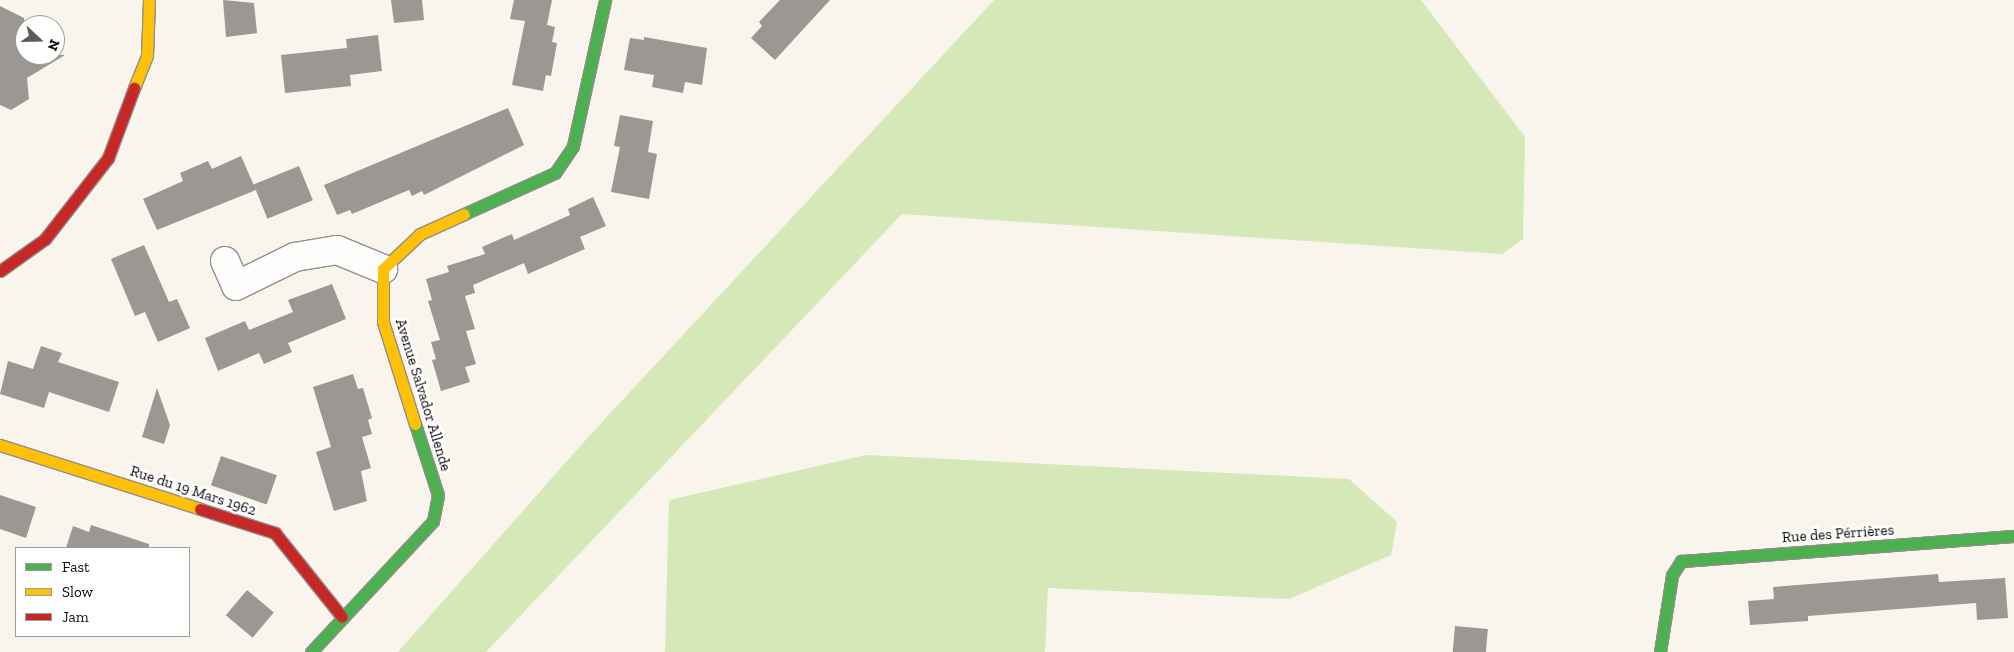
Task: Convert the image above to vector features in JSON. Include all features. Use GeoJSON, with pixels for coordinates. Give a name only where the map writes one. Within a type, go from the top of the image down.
{"type":"FeatureCollection","features":[{"type":"Feature","properties":{"kind":"street"},"geometry":{"type":"LineString","coordinates":[[0,271],[45,239],[108,158],[147,55],[149,0]]}},
{"type":"Feature","properties":{"kind":"street"},"geometry":{"type":"LineString","coordinates":[[225,261],[236,286],[295,257],[337,250],[383,269],[420,234],[555,173],[573,146],[605,0]]}},
{"type":"Feature","properties":{"kind":"street","name":"Avenue Salvador Allende"},"geometry":{"type":"LineString","coordinates":[[311,652],[433,521],[438,495],[383,322],[383,269]]}},
{"type":"Feature","properties":{"kind":"street","name":"Rue du 19 Mars 1962"},"geometry":{"type":"LineString","coordinates":[[0,445],[275,533],[342,617]]}},
{"type":"Feature","properties":{"kind":"street","name":"Rue des Pérrières"},"geometry":{"type":"LineString","coordinates":[[1660,652],[1672,575],[1681,561],[2014,536]]}},
{"type":"Feature","properties":{"kind":"green space"},"geometry":{"type":"Polygon","coordinates":[[[994,0],[1421,0],[1525,137],[1523,239],[1502,254],[902,214],[486,652],[398,652],[590,435],[994,0]]]}},
{"type":"Feature","properties":{"kind":"green space"},"geometry":{"type":"Polygon","coordinates":[[[866,455],[1349,479],[1397,522],[1391,555],[1289,599],[1048,588],[1045,652],[665,652],[669,500],[866,455]]]}},
{"type":"Feature","properties":{"kind":"building"},"geometry":{"type":"Polygon","coordinates":[[[223,0],[254,3],[257,33],[226,37],[223,0]]]}},
{"type":"Feature","properties":{"kind":"building"},"geometry":{"type":"Polygon","coordinates":[[[391,0],[422,0],[424,20],[394,23],[391,0]]]}},
{"type":"Feature","properties":{"kind":"building"},"geometry":{"type":"Polygon","coordinates":[[[514,0],[552,0],[547,25],[555,27],[552,42],[557,43],[551,76],[546,75],[543,91],[512,85],[525,21],[510,19],[514,0]]]}},
{"type":"Feature","properties":{"kind":"building"},"geometry":{"type":"Polygon","coordinates":[[[780,0],[830,0],[775,60],[751,38],[762,26],[759,22],[780,0]]]}},
{"type":"Feature","properties":{"kind":"building"},"geometry":{"type":"Polygon","coordinates":[[[0,6],[18,15],[15,15],[15,65],[48,65],[27,78],[29,99],[11,110],[0,105],[0,6]]]}},
{"type":"Feature","properties":{"kind":"building"},"geometry":{"type":"Polygon","coordinates":[[[378,35],[382,71],[350,75],[351,86],[285,93],[281,55],[347,48],[346,39],[378,35]]]}},
{"type":"Feature","properties":{"kind":"building"},"geometry":{"type":"Polygon","coordinates":[[[644,37],[707,48],[702,85],[685,82],[683,93],[652,87],[654,75],[624,70],[630,38],[644,40],[644,37]]]}},
{"type":"Feature","properties":{"kind":"building"},"geometry":{"type":"Polygon","coordinates":[[[508,108],[524,145],[424,195],[422,191],[412,196],[409,190],[352,214],[350,210],[337,215],[324,185],[508,108]]]}},
{"type":"Feature","properties":{"kind":"building"},"geometry":{"type":"Polygon","coordinates":[[[620,115],[653,121],[648,152],[657,154],[649,199],[611,192],[620,147],[614,146],[620,115]]]}},
{"type":"Feature","properties":{"kind":"building"},"geometry":{"type":"Polygon","coordinates":[[[241,156],[256,190],[157,230],[143,199],[183,181],[180,173],[208,161],[212,169],[241,156]]]}},
{"type":"Feature","properties":{"kind":"building"},"geometry":{"type":"Polygon","coordinates":[[[299,166],[313,200],[267,219],[254,184],[299,166]]]}},
{"type":"Feature","properties":{"kind":"building"},"geometry":{"type":"Polygon","coordinates":[[[593,197],[606,226],[580,237],[585,249],[528,274],[524,263],[473,285],[475,293],[465,296],[475,329],[466,331],[476,364],[465,367],[470,382],[441,391],[432,360],[436,359],[431,342],[440,340],[428,301],[432,300],[426,279],[449,272],[447,266],[485,254],[482,247],[512,234],[514,240],[570,215],[568,209],[593,197]]]}},
{"type":"Feature","properties":{"kind":"building"},"geometry":{"type":"Polygon","coordinates":[[[144,245],[169,302],[177,299],[190,328],[158,342],[145,312],[135,316],[111,259],[144,245]]]}},
{"type":"Feature","properties":{"kind":"building"},"geometry":{"type":"Polygon","coordinates":[[[332,284],[346,319],[288,343],[292,352],[264,364],[259,353],[218,371],[205,338],[245,321],[249,330],[293,312],[288,300],[332,284]]]}},
{"type":"Feature","properties":{"kind":"building"},"geometry":{"type":"Polygon","coordinates":[[[41,346],[62,353],[58,362],[119,382],[109,412],[49,392],[44,408],[0,394],[8,361],[33,369],[41,346]]]}},
{"type":"Feature","properties":{"kind":"building"},"geometry":{"type":"Polygon","coordinates":[[[353,374],[358,389],[363,388],[372,418],[368,420],[372,434],[362,437],[371,468],[361,471],[367,501],[334,511],[316,452],[331,447],[313,387],[353,374]]]}},
{"type":"Feature","properties":{"kind":"building"},"geometry":{"type":"Polygon","coordinates":[[[157,388],[170,425],[164,444],[142,437],[157,388]]]}},
{"type":"Feature","properties":{"kind":"building"},"geometry":{"type":"Polygon","coordinates":[[[221,456],[277,475],[267,505],[211,485],[221,456]]]}},
{"type":"Feature","properties":{"kind":"building"},"geometry":{"type":"Polygon","coordinates":[[[0,495],[36,507],[26,538],[0,529],[0,495]]]}},
{"type":"Feature","properties":{"kind":"building"},"geometry":{"type":"Polygon","coordinates":[[[91,525],[149,544],[149,547],[66,547],[73,526],[89,532],[91,525]]]}},
{"type":"Feature","properties":{"kind":"building"},"geometry":{"type":"Polygon","coordinates":[[[1938,574],[1939,582],[2005,578],[2008,618],[1977,620],[1976,603],[1808,616],[1808,621],[1750,625],[1748,601],[1774,599],[1773,587],[1938,574]]]}},
{"type":"Feature","properties":{"kind":"building"},"geometry":{"type":"Polygon","coordinates":[[[247,590],[274,612],[253,638],[226,615],[247,590]]]}},
{"type":"Feature","properties":{"kind":"building"},"geometry":{"type":"Polygon","coordinates":[[[1455,626],[1488,629],[1486,652],[1453,652],[1455,626]]]}},
{"type":"Feature","properties":{"kind":"traffic: fast"},"geometry":{"type":"LineString","coordinates":[[464,214],[555,173],[573,146],[605,0]]}},
{"type":"Feature","properties":{"kind":"traffic: fast"},"geometry":{"type":"LineString","coordinates":[[311,652],[433,521],[438,495],[415,424]]}},
{"type":"Feature","properties":{"kind":"traffic: fast"},"geometry":{"type":"LineString","coordinates":[[1660,652],[1672,575],[1681,561],[2014,536]]}},
{"type":"Feature","properties":{"kind":"traffic: slow"},"geometry":{"type":"LineString","coordinates":[[134,88],[147,55],[149,0]]}},
{"type":"Feature","properties":{"kind":"traffic: slow"},"geometry":{"type":"LineString","coordinates":[[415,424],[383,322],[383,269],[420,234],[464,214]]}},
{"type":"Feature","properties":{"kind":"traffic: slow"},"geometry":{"type":"LineString","coordinates":[[0,445],[200,509]]}},
{"type":"Feature","properties":{"kind":"traffic: jam"},"geometry":{"type":"LineString","coordinates":[[0,271],[45,239],[108,158],[134,88]]}},
{"type":"Feature","properties":{"kind":"traffic: jam"},"geometry":{"type":"LineString","coordinates":[[200,509],[275,533],[342,617]]}}]}
